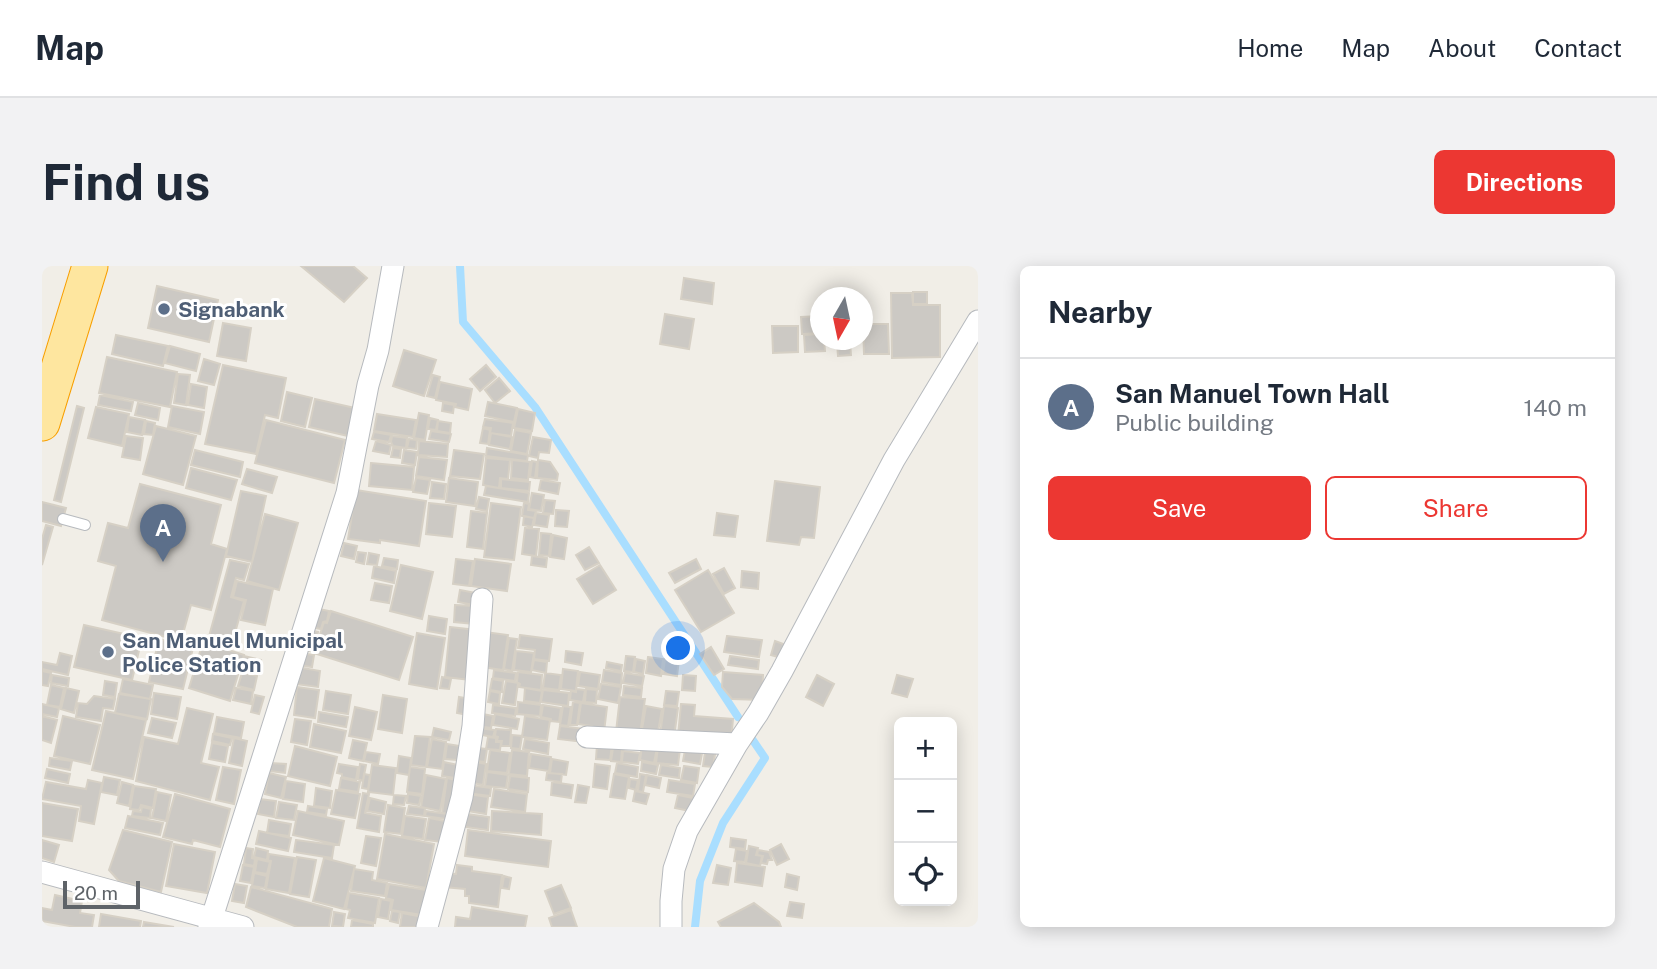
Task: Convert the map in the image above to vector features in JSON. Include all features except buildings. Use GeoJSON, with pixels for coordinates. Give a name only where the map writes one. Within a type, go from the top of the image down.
{"type":"FeatureCollection","features":[{"type":"Feature","properties":{"kind":"highway"},"geometry":{"type":"LineString","coordinates":[[42,423],[90,266]]}},
{"type":"Feature","properties":{"kind":"street"},"geometry":{"type":"LineString","coordinates":[[211,923],[347,493],[368,385],[378,350],[392,270]]}},
{"type":"Feature","properties":{"kind":"street"},"geometry":{"type":"LineString","coordinates":[[671,927],[674,869],[687,831],[807,627],[894,460],[978,321]]}},
{"type":"Feature","properties":{"kind":"street"},"geometry":{"type":"LineString","coordinates":[[427,927],[462,797],[473,726],[482,599]]}},
{"type":"Feature","properties":{"kind":"street"},"geometry":{"type":"LineString","coordinates":[[587,737],[737,744]]}},
{"type":"Feature","properties":{"kind":"street"},"geometry":{"type":"LineString","coordinates":[[42,872],[211,923],[243,927]]}},
{"type":"Feature","properties":{"kind":"lane"},"geometry":{"type":"LineString","coordinates":[[63,519],[85,524]]}},
{"type":"Feature","properties":{"kind":"waterway"},"geometry":{"type":"LineString","coordinates":[[460,266],[463,322],[535,407],[738,717]]}},
{"type":"Feature","properties":{"kind":"waterway"},"geometry":{"type":"LineString","coordinates":[[695,927],[700,881],[723,823],[765,758],[750,736]]}},
{"type":"Feature","properties":{"kind":"place","name":"Signabank"},"geometry":{"type":"Point","coordinates":[164,309]}},
{"type":"Feature","properties":{"kind":"place","name":"San Manuel Town Hall"},"geometry":{"type":"Point","coordinates":[163,562]}},
{"type":"Feature","properties":{"kind":"place","name":"San Manuel Municipal Police Station"},"geometry":{"type":"Point","coordinates":[108,652]}}]}
